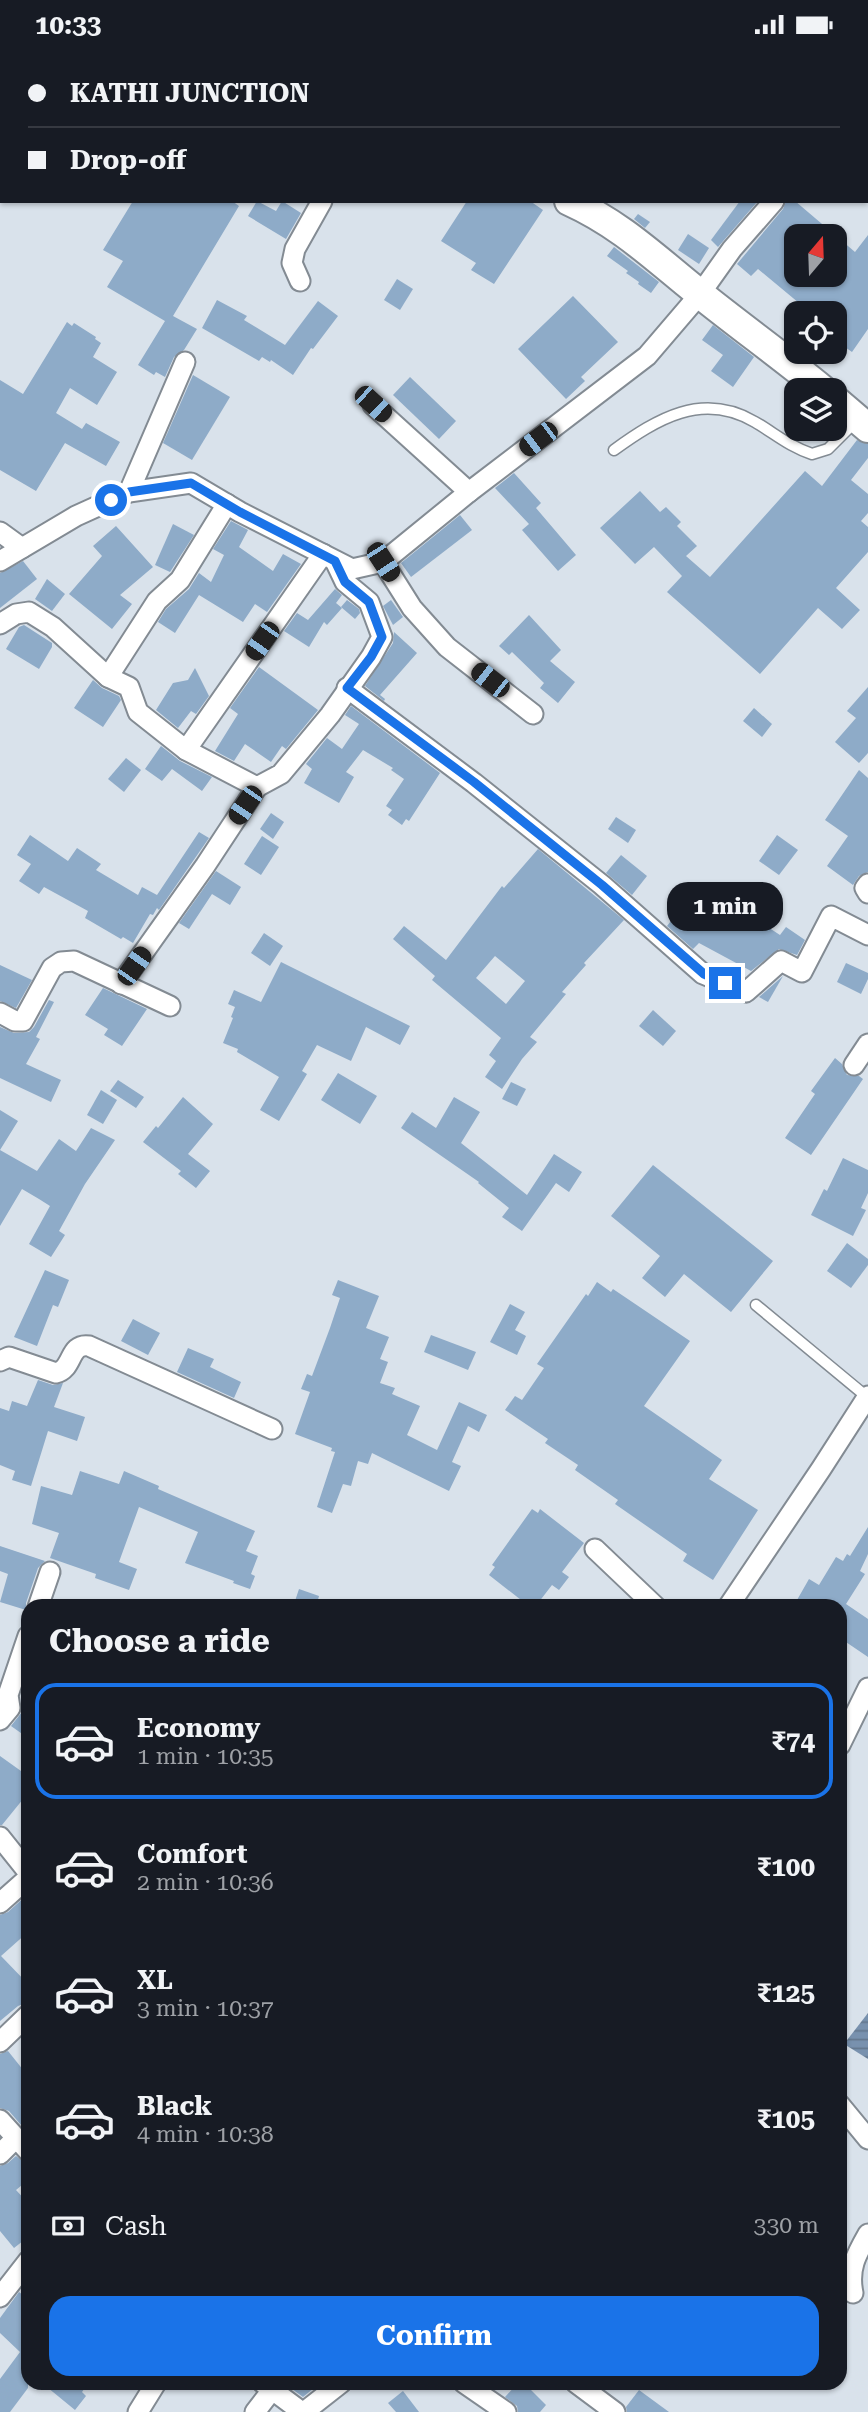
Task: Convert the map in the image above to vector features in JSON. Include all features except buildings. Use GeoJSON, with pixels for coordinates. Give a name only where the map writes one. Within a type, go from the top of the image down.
{"type":"FeatureCollection","features":[{"type":"Feature","properties":{"kind":"street"},"geometry":{"type":"LineString","coordinates":[[300,281],[292,263],[295,249],[321,203]]}},
{"type":"Feature","properties":{"kind":"street"},"geometry":{"type":"LineString","coordinates":[[0,561],[76,516],[129,492],[191,483],[352,569],[383,562],[647,356],[772,203]]}},
{"type":"Feature","properties":{"kind":"street"},"geometry":{"type":"LineString","coordinates":[[584,204],[632,236],[699,294],[808,378]]}},
{"type":"Feature","properties":{"kind":"street"},"geometry":{"type":"LineString","coordinates":[[129,492],[185,362]]}},
{"type":"Feature","properties":{"kind":"street"},"geometry":{"type":"LineString","coordinates":[[373,404],[470,492]]}},
{"type":"Feature","properties":{"kind":"street"},"geometry":{"type":"LineString","coordinates":[[847,410],[863,423]]}},
{"type":"Feature","properties":{"kind":"street"},"geometry":{"type":"LineString","coordinates":[[108,677],[158,601],[180,580],[228,504]]}},
{"type":"Feature","properties":{"kind":"street"},"geometry":{"type":"LineString","coordinates":[[0,531],[22,548]]}},
{"type":"Feature","properties":{"kind":"street"},"geometry":{"type":"LineString","coordinates":[[121,983],[205,866],[257,787],[281,774],[330,715],[382,637],[369,602],[345,582],[329,558]]}},
{"type":"Feature","properties":{"kind":"street"},"geometry":{"type":"LineString","coordinates":[[186,750],[329,558]]}},
{"type":"Feature","properties":{"kind":"street"},"geometry":{"type":"LineString","coordinates":[[383,562],[412,608],[447,647],[533,714]]}},
{"type":"Feature","properties":{"kind":"street"},"geometry":{"type":"LineString","coordinates":[[0,624],[16,614],[29,613],[53,627],[108,677],[128,687],[138,712],[186,750],[257,787]]}},
{"type":"Feature","properties":{"kind":"street"},"geometry":{"type":"LineString","coordinates":[[347,688],[474,782],[602,885],[704,974],[746,992],[781,961],[802,972],[831,916],[867,931]]}},
{"type":"Feature","properties":{"kind":"street"},"geometry":{"type":"LineString","coordinates":[[868,884],[865,888],[868,893]]}},
{"type":"Feature","properties":{"kind":"street"},"geometry":{"type":"LineString","coordinates":[[0,1013],[15,1021],[23,1021],[52,968],[61,962],[74,961],[170,1006]]}},
{"type":"Feature","properties":{"kind":"street"},"geometry":{"type":"LineString","coordinates":[[854,1065],[868,1044]]}},
{"type":"Feature","properties":{"kind":"street"},"geometry":{"type":"LineString","coordinates":[[3,1356],[56,1373],[66,1368],[75,1348],[81,1345],[89,1346],[272,1429]]}},
{"type":"Feature","properties":{"kind":"street"},"geometry":{"type":"LineString","coordinates":[[733,1599],[867,1396]]}},
{"type":"Feature","properties":{"kind":"street"},"geometry":{"type":"LineString","coordinates":[[595,1549],[648,1599]]}},
{"type":"Feature","properties":{"kind":"street"},"geometry":{"type":"LineString","coordinates":[[41,1599],[50,1572]]}},
{"type":"Feature","properties":{"kind":"street"},"geometry":{"type":"LineString","coordinates":[[0,1720],[10,1708],[8,1695],[21,1657]]}},
{"type":"Feature","properties":{"kind":"street"},"geometry":{"type":"LineString","coordinates":[[847,1731],[868,1688]]}},
{"type":"Feature","properties":{"kind":"street"},"geometry":{"type":"LineString","coordinates":[[0,1837],[21,1863]]}},
{"type":"Feature","properties":{"kind":"street"},"geometry":{"type":"LineString","coordinates":[[0,1903],[21,1884]]}},
{"type":"Feature","properties":{"kind":"street"},"geometry":{"type":"LineString","coordinates":[[0,2042],[21,2022]]}},
{"type":"Feature","properties":{"kind":"street"},"geometry":{"type":"LineString","coordinates":[[847,2114],[868,2139]]}},
{"type":"Feature","properties":{"kind":"street"},"geometry":{"type":"LineString","coordinates":[[0,2120],[21,2143]]}},
{"type":"Feature","properties":{"kind":"street"},"geometry":{"type":"LineString","coordinates":[[0,2154],[21,2144]]}},
{"type":"Feature","properties":{"kind":"street"},"geometry":{"type":"LineString","coordinates":[[853,2293],[851,2270],[855,2256],[868,2234]]}},
{"type":"Feature","properties":{"kind":"street"},"geometry":{"type":"LineString","coordinates":[[0,2297],[21,2270]]}},
{"type":"Feature","properties":{"kind":"street"},"geometry":{"type":"LineString","coordinates":[[138,2412],[152,2390]]}},
{"type":"Feature","properties":{"kind":"street"},"geometry":{"type":"LineString","coordinates":[[255,2412],[266,2390]]}},
{"type":"Feature","properties":{"kind":"street"},"geometry":{"type":"LineString","coordinates":[[272,2390],[303,2412],[332,2390]]}},
{"type":"Feature","properties":{"kind":"street"},"geometry":{"type":"LineString","coordinates":[[474,2390],[506,2412]]}},
{"type":"Feature","properties":{"kind":"street"},"geometry":{"type":"LineString","coordinates":[[585,2390],[615,2412]]}},
{"type":"Feature","properties":{"kind":"lane"},"geometry":{"type":"LineString","coordinates":[[614,450],[644,428],[672,414],[696,409],[719,410],[742,416],[780,440],[812,454],[828,449],[863,423]]}},
{"type":"Feature","properties":{"kind":"lane"},"geometry":{"type":"LineString","coordinates":[[756,1305],[867,1396]]}},
{"type":"Feature","properties":{"kind":"water"},"geometry":{"type":"Polygon","coordinates":[[[868,2013],[868,2059],[847,2046],[847,2040],[868,2013]]]}},
{"type":"Feature","properties":{"kind":"route"},"geometry":{"type":"LineString","coordinates":[[111,500],[129,492],[191,483],[240,512],[335,561],[345,582],[369,602],[382,637],[371,657],[347,688],[474,782],[602,885],[704,974],[725,983]]}}]}
